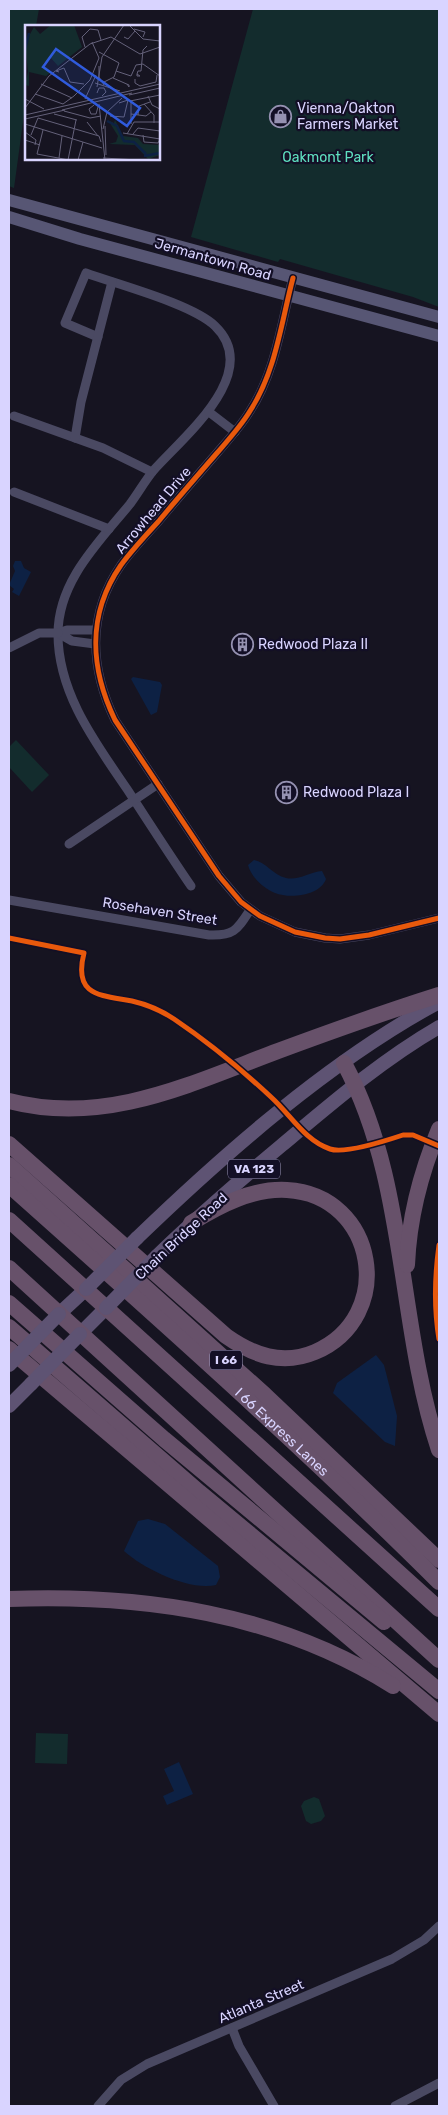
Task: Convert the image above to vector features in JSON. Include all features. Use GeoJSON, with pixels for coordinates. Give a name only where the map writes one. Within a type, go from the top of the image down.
{"type":"FeatureCollection","features":[{"type":"Feature","properties":{"kind":"highway"},"geometry":{"type":"LineString","coordinates":[[9,1101],[45,1109],[67,1110],[95,1109],[139,1101],[190,1084],[338,1028],[439,995]]}},
{"type":"Feature","properties":{"kind":"highway"},"geometry":{"type":"LineString","coordinates":[[344,1063],[355,1085],[373,1135],[391,1207],[419,1370],[439,1450]]}},
{"type":"Feature","properties":{"kind":"highway"},"geometry":{"type":"LineString","coordinates":[[406,1297],[407,1251],[414,1206],[425,1164],[439,1129]]}},
{"type":"Feature","properties":{"kind":"highway"},"geometry":{"type":"LineString","coordinates":[[9,1144],[212,1324],[241,1346],[273,1358],[288,1359],[303,1356],[320,1350],[334,1341],[346,1330],[358,1313],[365,1292],[367,1262],[362,1246],[349,1221],[327,1201],[299,1191],[272,1190],[229,1202],[191,1222]]}},
{"type":"Feature","properties":{"kind":"highway","name":"I 66"},"geometry":{"type":"LineString","coordinates":[[9,1165],[258,1389],[439,1560]]}},
{"type":"Feature","properties":{"kind":"highway","name":"I 66 Express Lanes"},"geometry":{"type":"LineString","coordinates":[[9,1186],[213,1367],[392,1535],[439,1582]]}},
{"type":"Feature","properties":{"kind":"highway"},"geometry":{"type":"LineString","coordinates":[[9,1220],[439,1609]]}},
{"type":"Feature","properties":{"kind":"highway"},"geometry":{"type":"LineString","coordinates":[[9,1268],[439,1660]]}},
{"type":"Feature","properties":{"kind":"highway"},"geometry":{"type":"LineString","coordinates":[[9,1303],[192,1463],[439,1668]]}},
{"type":"Feature","properties":{"kind":"highway"},"geometry":{"type":"LineString","coordinates":[[9,1327],[144,1445],[439,1691]]}},
{"type":"Feature","properties":{"kind":"highway"},"geometry":{"type":"LineString","coordinates":[[9,1349],[439,1716]]}},
{"type":"Feature","properties":{"kind":"highway"},"geometry":{"type":"LineString","coordinates":[[9,1599],[68,1598],[139,1601],[230,1618],[292,1637],[332,1653],[374,1674],[439,1716]]}},
{"type":"Feature","properties":{"kind":"main road","name":"Jermantown Road"},"geometry":{"type":"LineString","coordinates":[[9,200],[439,317]]}},
{"type":"Feature","properties":{"kind":"main road","name":"Jermantown Road"},"geometry":{"type":"LineString","coordinates":[[9,217],[439,336]]}},
{"type":"Feature","properties":{"kind":"main road","name":"Chain Bridge Road"},"geometry":{"type":"LineString","coordinates":[[9,1365],[137,1238],[223,1159],[281,1110],[399,1025],[439,1002]]}},
{"type":"Feature","properties":{"kind":"main road","name":"Chain Bridge Road"},"geometry":{"type":"LineString","coordinates":[[9,1406],[31,1384],[86,1339],[106,1308],[191,1222],[355,1085],[391,1058],[439,1027]]}},
{"type":"Feature","properties":{"kind":"street"},"geometry":{"type":"LineString","coordinates":[[98,337],[65,323],[86,273],[173,304],[207,320],[216,327],[229,347],[229,372],[209,412],[152,472],[91,551],[72,581],[62,605],[58,633],[62,666],[78,711],[94,740],[191,886]]}},
{"type":"Feature","properties":{"kind":"street","name":"Arrowhead Drive"},"geometry":{"type":"LineString","coordinates":[[250,910],[219,876],[115,720],[106,700],[98,673],[95,644],[96,630],[103,601],[120,567],[235,432],[249,413],[265,384],[273,362],[293,278]]}},
{"type":"Feature","properties":{"kind":"street"},"geometry":{"type":"LineString","coordinates":[[75,438],[81,402],[112,282]]}},
{"type":"Feature","properties":{"kind":"street"},"geometry":{"type":"LineString","coordinates":[[209,412],[235,432]]}},
{"type":"Feature","properties":{"kind":"street"},"geometry":{"type":"LineString","coordinates":[[14,416],[104,448],[152,472]]}},
{"type":"Feature","properties":{"kind":"street"},"geometry":{"type":"LineString","coordinates":[[14,492],[109,529]]}},
{"type":"Feature","properties":{"kind":"street"},"geometry":{"type":"LineString","coordinates":[[9,648],[38,633],[96,630]]}},
{"type":"Feature","properties":{"kind":"street"},"geometry":{"type":"LineString","coordinates":[[58,633],[72,641],[95,644]]}},
{"type":"Feature","properties":{"kind":"street"},"geometry":{"type":"LineString","coordinates":[[69,844],[158,784]]}},
{"type":"Feature","properties":{"kind":"street","name":"Rosehaven Street"},"geometry":{"type":"LineString","coordinates":[[9,900],[216,935],[230,934],[237,929],[250,910]]}},
{"type":"Feature","properties":{"kind":"street"},"geometry":{"type":"LineString","coordinates":[[250,910],[274,924],[295,932],[326,938],[368,936],[439,918]]}},
{"type":"Feature","properties":{"kind":"street","name":"Atlanta Street"},"geometry":{"type":"LineString","coordinates":[[98,2106],[114,2087],[133,2072],[392,1959],[424,1940],[439,1926]]}},
{"type":"Feature","properties":{"kind":"street"},"geometry":{"type":"LineString","coordinates":[[232,2028],[239,2046],[274,2106]]}},
{"type":"Feature","properties":{"kind":"street"},"geometry":{"type":"LineString","coordinates":[[395,2106],[439,2083]]}},
{"type":"Feature","properties":{"kind":"green space"},"geometry":{"type":"Polygon","coordinates":[[[9,9],[39,9],[36,25],[25,25],[25,107],[14,188],[9,186],[9,9]]]}},
{"type":"Feature","properties":{"kind":"green space","name":"Oakmont Park"},"geometry":{"type":"Polygon","coordinates":[[[253,9],[439,9],[439,307],[413,297],[280,259],[278,262],[191,237],[253,9]]]}},
{"type":"Feature","properties":{"kind":"green space"},"geometry":{"type":"Polygon","coordinates":[[[16,740],[49,775],[32,792],[9,767],[9,747],[16,740]]]}},
{"type":"Feature","properties":{"kind":"green space"},"geometry":{"type":"Polygon","coordinates":[[[36,1733],[68,1734],[67,1764],[35,1763],[36,1733]]]}},
{"type":"Feature","properties":{"kind":"green space"},"geometry":{"type":"Polygon","coordinates":[[[314,1797],[319,1799],[325,1816],[321,1821],[311,1824],[306,1821],[301,1806],[304,1801],[314,1797]]]}},
{"type":"Feature","properties":{"kind":"water"},"geometry":{"type":"Polygon","coordinates":[[[15,561],[21,561],[24,568],[31,572],[19,596],[12,592],[14,589],[9,585],[15,571],[13,566],[15,561]]]}},
{"type":"Feature","properties":{"kind":"water"},"geometry":{"type":"Polygon","coordinates":[[[133,677],[160,682],[162,685],[157,712],[151,715],[131,679],[133,677]]]}},
{"type":"Feature","properties":{"kind":"water"},"geometry":{"type":"Polygon","coordinates":[[[254,860],[286,878],[291,879],[322,871],[326,879],[318,889],[304,895],[281,895],[267,889],[258,882],[248,865],[254,860]]]}},
{"type":"Feature","properties":{"kind":"water"},"geometry":{"type":"Polygon","coordinates":[[[376,1355],[384,1365],[397,1416],[395,1446],[385,1442],[333,1393],[337,1383],[376,1355]]]}},
{"type":"Feature","properties":{"kind":"water"},"geometry":{"type":"Polygon","coordinates":[[[148,1519],[165,1524],[218,1566],[220,1577],[216,1585],[193,1585],[180,1582],[143,1565],[124,1551],[138,1521],[148,1519]]]}},
{"type":"Feature","properties":{"kind":"water"},"geometry":{"type":"Polygon","coordinates":[[[179,1762],[193,1794],[167,1805],[163,1796],[174,1791],[164,1769],[179,1762]]]}},
{"type":"Feature","properties":{"kind":"cycle path"},"geometry":{"type":"LineString","coordinates":[[293,278],[277,346],[259,396],[243,422],[130,554],[110,584],[102,603],[96,641],[101,681],[115,720],[219,876],[241,902],[260,916],[295,932],[340,939],[369,935],[439,918]]}},
{"type":"Feature","properties":{"kind":"cycle path"},"geometry":{"type":"LineString","coordinates":[[9,938],[84,953],[82,978],[86,986],[92,991],[100,995],[142,1004],[174,1019],[212,1046],[248,1076],[278,1104],[305,1134],[321,1145],[330,1149],[346,1150],[403,1135],[413,1135],[439,1146]]}},
{"type":"Feature","properties":{"kind":"cycle path"},"geometry":{"type":"LineString","coordinates":[[439,1245],[436,1292],[436,1316],[439,1339]]}},
{"type":"Feature","properties":{"kind":"place","name":"Vienna/Oakton Farmers Market"},"geometry":{"type":"Point","coordinates":[281,116]}},
{"type":"Feature","properties":{"kind":"place","name":"Redwood Plaza II"},"geometry":{"type":"Point","coordinates":[242,644]}},
{"type":"Feature","properties":{"kind":"place","name":"Redwood Plaza I"},"geometry":{"type":"Point","coordinates":[287,792]}}]}
